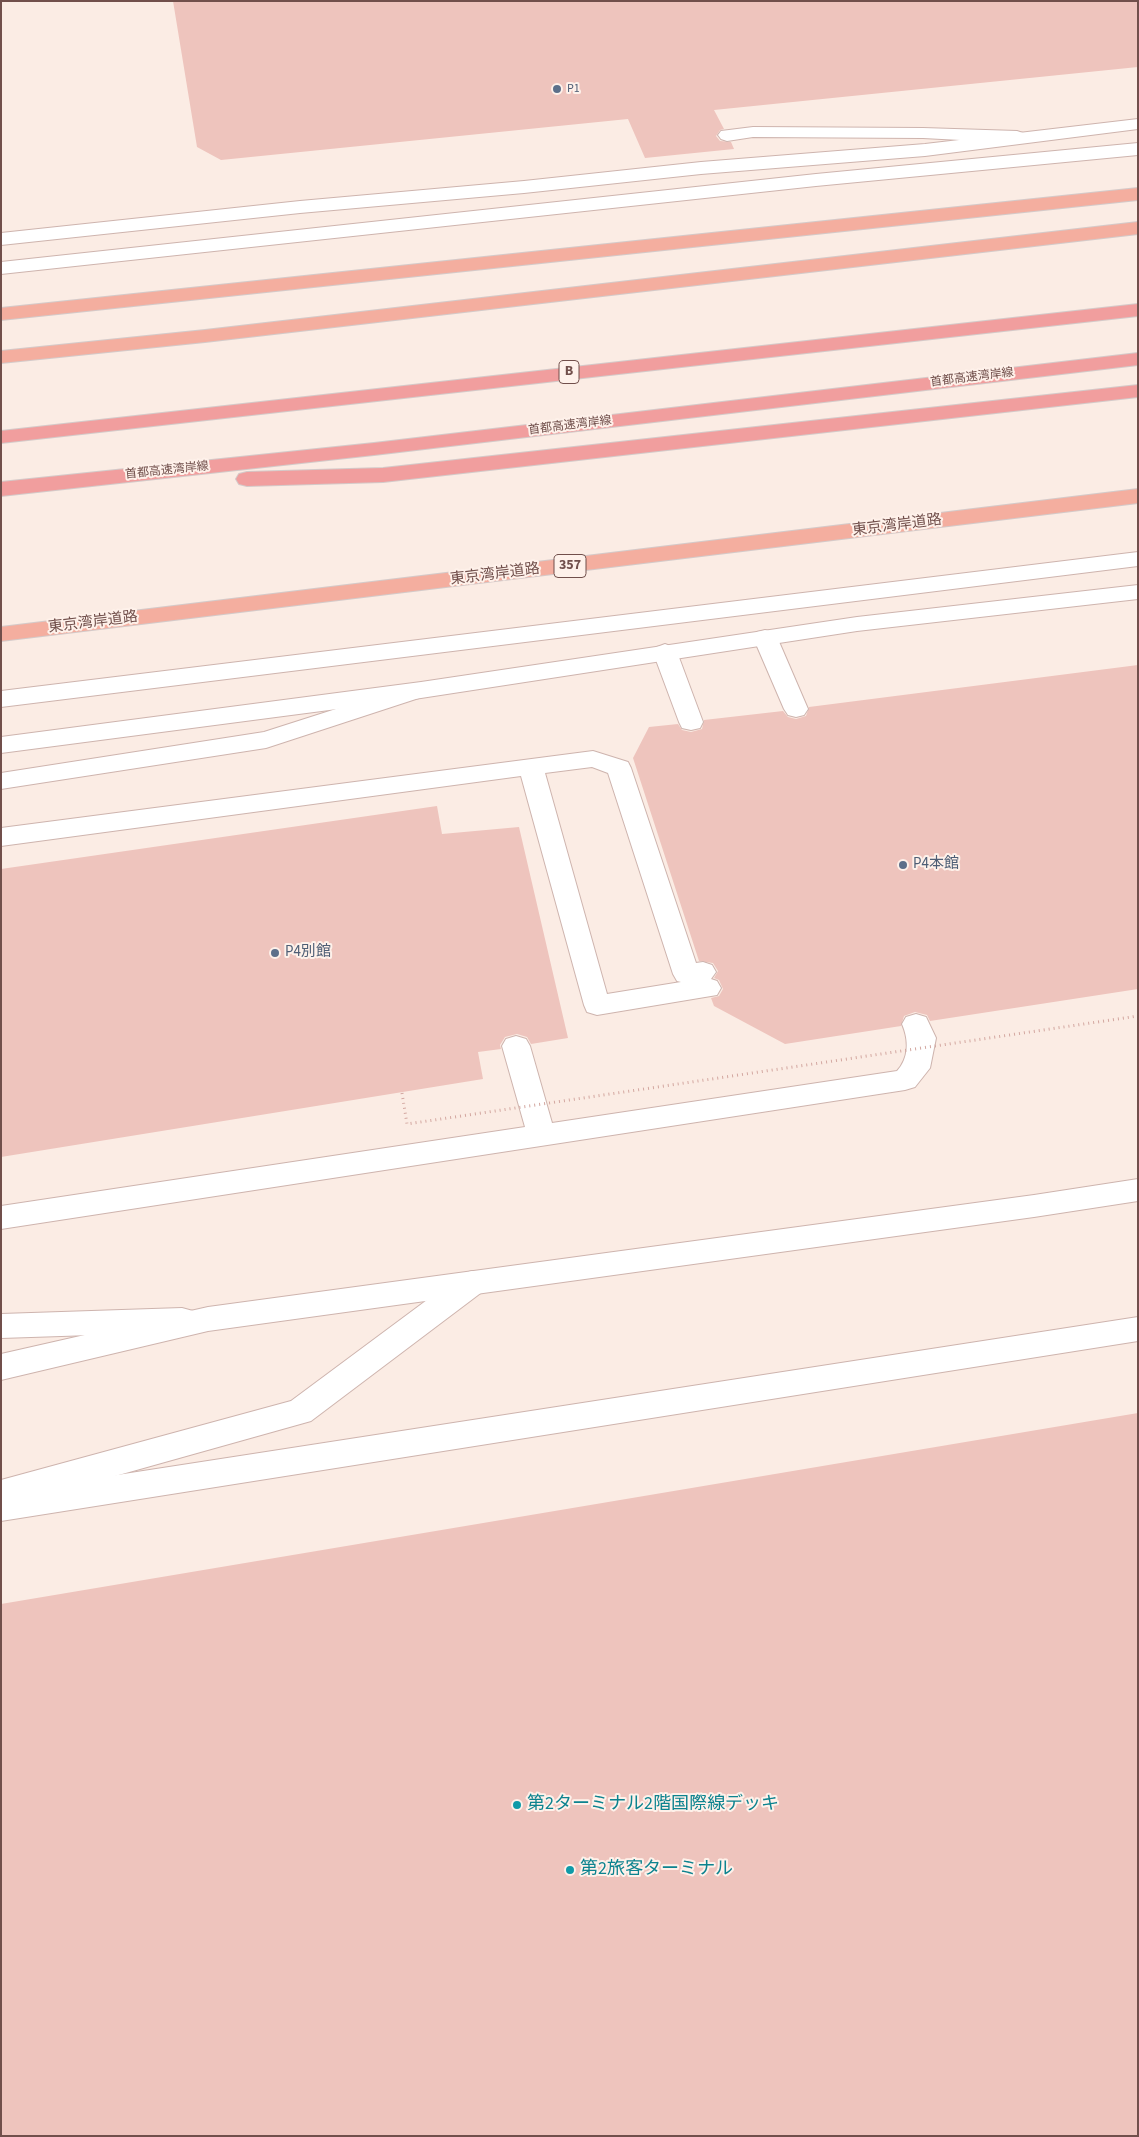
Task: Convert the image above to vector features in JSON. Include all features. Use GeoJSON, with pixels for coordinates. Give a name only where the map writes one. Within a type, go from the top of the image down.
{"type":"FeatureCollection","features":[{"type":"Feature","properties":{"kind":"highway"},"geometry":{"type":"LineString","coordinates":[[1,314],[1138,194]]}},
{"type":"Feature","properties":{"kind":"highway"},"geometry":{"type":"LineString","coordinates":[[1,357],[205,336],[1138,228]]}},
{"type":"Feature","properties":{"kind":"highway","name":"B"},"geometry":{"type":"LineString","coordinates":[[1,437],[1138,310]]}},
{"type":"Feature","properties":{"kind":"highway","name":"首都高速湾岸線"},"geometry":{"type":"LineString","coordinates":[[1,490],[1138,359]]}},
{"type":"Feature","properties":{"kind":"highway"},"geometry":{"type":"LineString","coordinates":[[41,485],[383,475],[1138,391]]}},
{"type":"Feature","properties":{"kind":"highway","name":"東京湾岸道路"},"geometry":{"type":"LineString","coordinates":[[1,634],[1138,496]]}},
{"type":"Feature","properties":{"kind":"street"},"geometry":{"type":"LineString","coordinates":[[1,239],[300,206],[524,187],[701,168],[925,150],[1017,137],[1138,124]]}},
{"type":"Feature","properties":{"kind":"street"},"geometry":{"type":"LineString","coordinates":[[727,135],[753,132],[923,133],[1017,137]]}},
{"type":"Feature","properties":{"kind":"street"},"geometry":{"type":"LineString","coordinates":[[1,268],[816,180],[1138,149]]}},
{"type":"Feature","properties":{"kind":"street"},"geometry":{"type":"LineString","coordinates":[[1,699],[1138,558]]}},
{"type":"Feature","properties":{"kind":"street"},"geometry":{"type":"LineString","coordinates":[[1,745],[421,690],[858,624],[1138,592]]}},
{"type":"Feature","properties":{"kind":"street"},"geometry":{"type":"LineString","coordinates":[[765,637],[796,709]]}},
{"type":"Feature","properties":{"kind":"street"},"geometry":{"type":"LineString","coordinates":[[665,652],[691,722]]}},
{"type":"Feature","properties":{"kind":"street"},"geometry":{"type":"LineString","coordinates":[[1,781],[266,740],[421,690]]}},
{"type":"Feature","properties":{"kind":"street"},"geometry":{"type":"LineString","coordinates":[[1,837],[531,766],[593,760],[619,768],[686,974],[705,980],[597,1005],[531,766]]}},
{"type":"Feature","properties":{"kind":"street"},"geometry":{"type":"LineString","coordinates":[[1,1218],[905,1080],[916,1068],[922,1038],[916,1024]]}},
{"type":"Feature","properties":{"kind":"street"},"geometry":{"type":"LineString","coordinates":[[516,1046],[542,1136]]}},
{"type":"Feature","properties":{"kind":"street"},"geometry":{"type":"LineString","coordinates":[[1,1367],[208,1319],[1034,1206],[1138,1190]]}},
{"type":"Feature","properties":{"kind":"street"},"geometry":{"type":"LineString","coordinates":[[1,1494],[300,1412],[472,1283]]}},
{"type":"Feature","properties":{"kind":"street"},"geometry":{"type":"LineString","coordinates":[[1,1326],[208,1319]]}},
{"type":"Feature","properties":{"kind":"street"},"geometry":{"type":"LineString","coordinates":[[1,1507],[1138,1329]]}},
{"type":"Feature","properties":{"kind":"path"},"geometry":{"type":"LineString","coordinates":[[402,1093],[407,1124],[1138,1016]]}},
{"type":"Feature","properties":{"kind":"building","name":"P1"},"geometry":{"type":"Polygon","coordinates":[[[173,1],[1138,1],[1138,67],[714,110],[724,129],[720,130],[716,136],[720,141],[731,142],[734,149],[645,158],[628,119],[221,160],[197,147],[173,1]]]}},
{"type":"Feature","properties":{"kind":"building","name":"P4本館"},"geometry":{"type":"Polygon","coordinates":[[[1138,665],[1138,989],[930,1021],[927,1015],[915,1012],[904,1016],[901,1026],[785,1044],[714,1006],[711,998],[719,996],[723,989],[719,980],[714,978],[718,971],[713,963],[699,961],[633,758],[649,727],[678,724],[682,730],[691,732],[702,729],[704,720],[783,711],[788,717],[796,719],[806,716],[809,707],[1138,665]]]}},
{"type":"Feature","properties":{"kind":"building","name":"P4別館"},"geometry":{"type":"Polygon","coordinates":[[[437,806],[442,834],[519,827],[568,1038],[531,1044],[527,1037],[517,1034],[505,1037],[500,1045],[501,1049],[478,1052],[483,1079],[1,1157],[1,869],[437,806]]]}},
{"type":"Feature","properties":{"kind":"building","name":"第2旅客ターミナル"},"geometry":{"type":"Polygon","coordinates":[[[1138,1413],[1138,2136],[1,2136],[1,1604],[1138,1413]]]}},
{"type":"Feature","properties":{"kind":"place","name":"P1"},"geometry":{"type":"Point","coordinates":[557,89]}},
{"type":"Feature","properties":{"kind":"place","name":"P4本館"},"geometry":{"type":"Point","coordinates":[903,865]}},
{"type":"Feature","properties":{"kind":"place","name":"P4別館"},"geometry":{"type":"Point","coordinates":[275,953]}},
{"type":"Feature","properties":{"kind":"place","name":"第2ターミナル2階国際線デッキ"},"geometry":{"type":"Point","coordinates":[517,1805]}},
{"type":"Feature","properties":{"kind":"place","name":"第2旅客ターミナル"},"geometry":{"type":"Point","coordinates":[570,1870]}}]}
